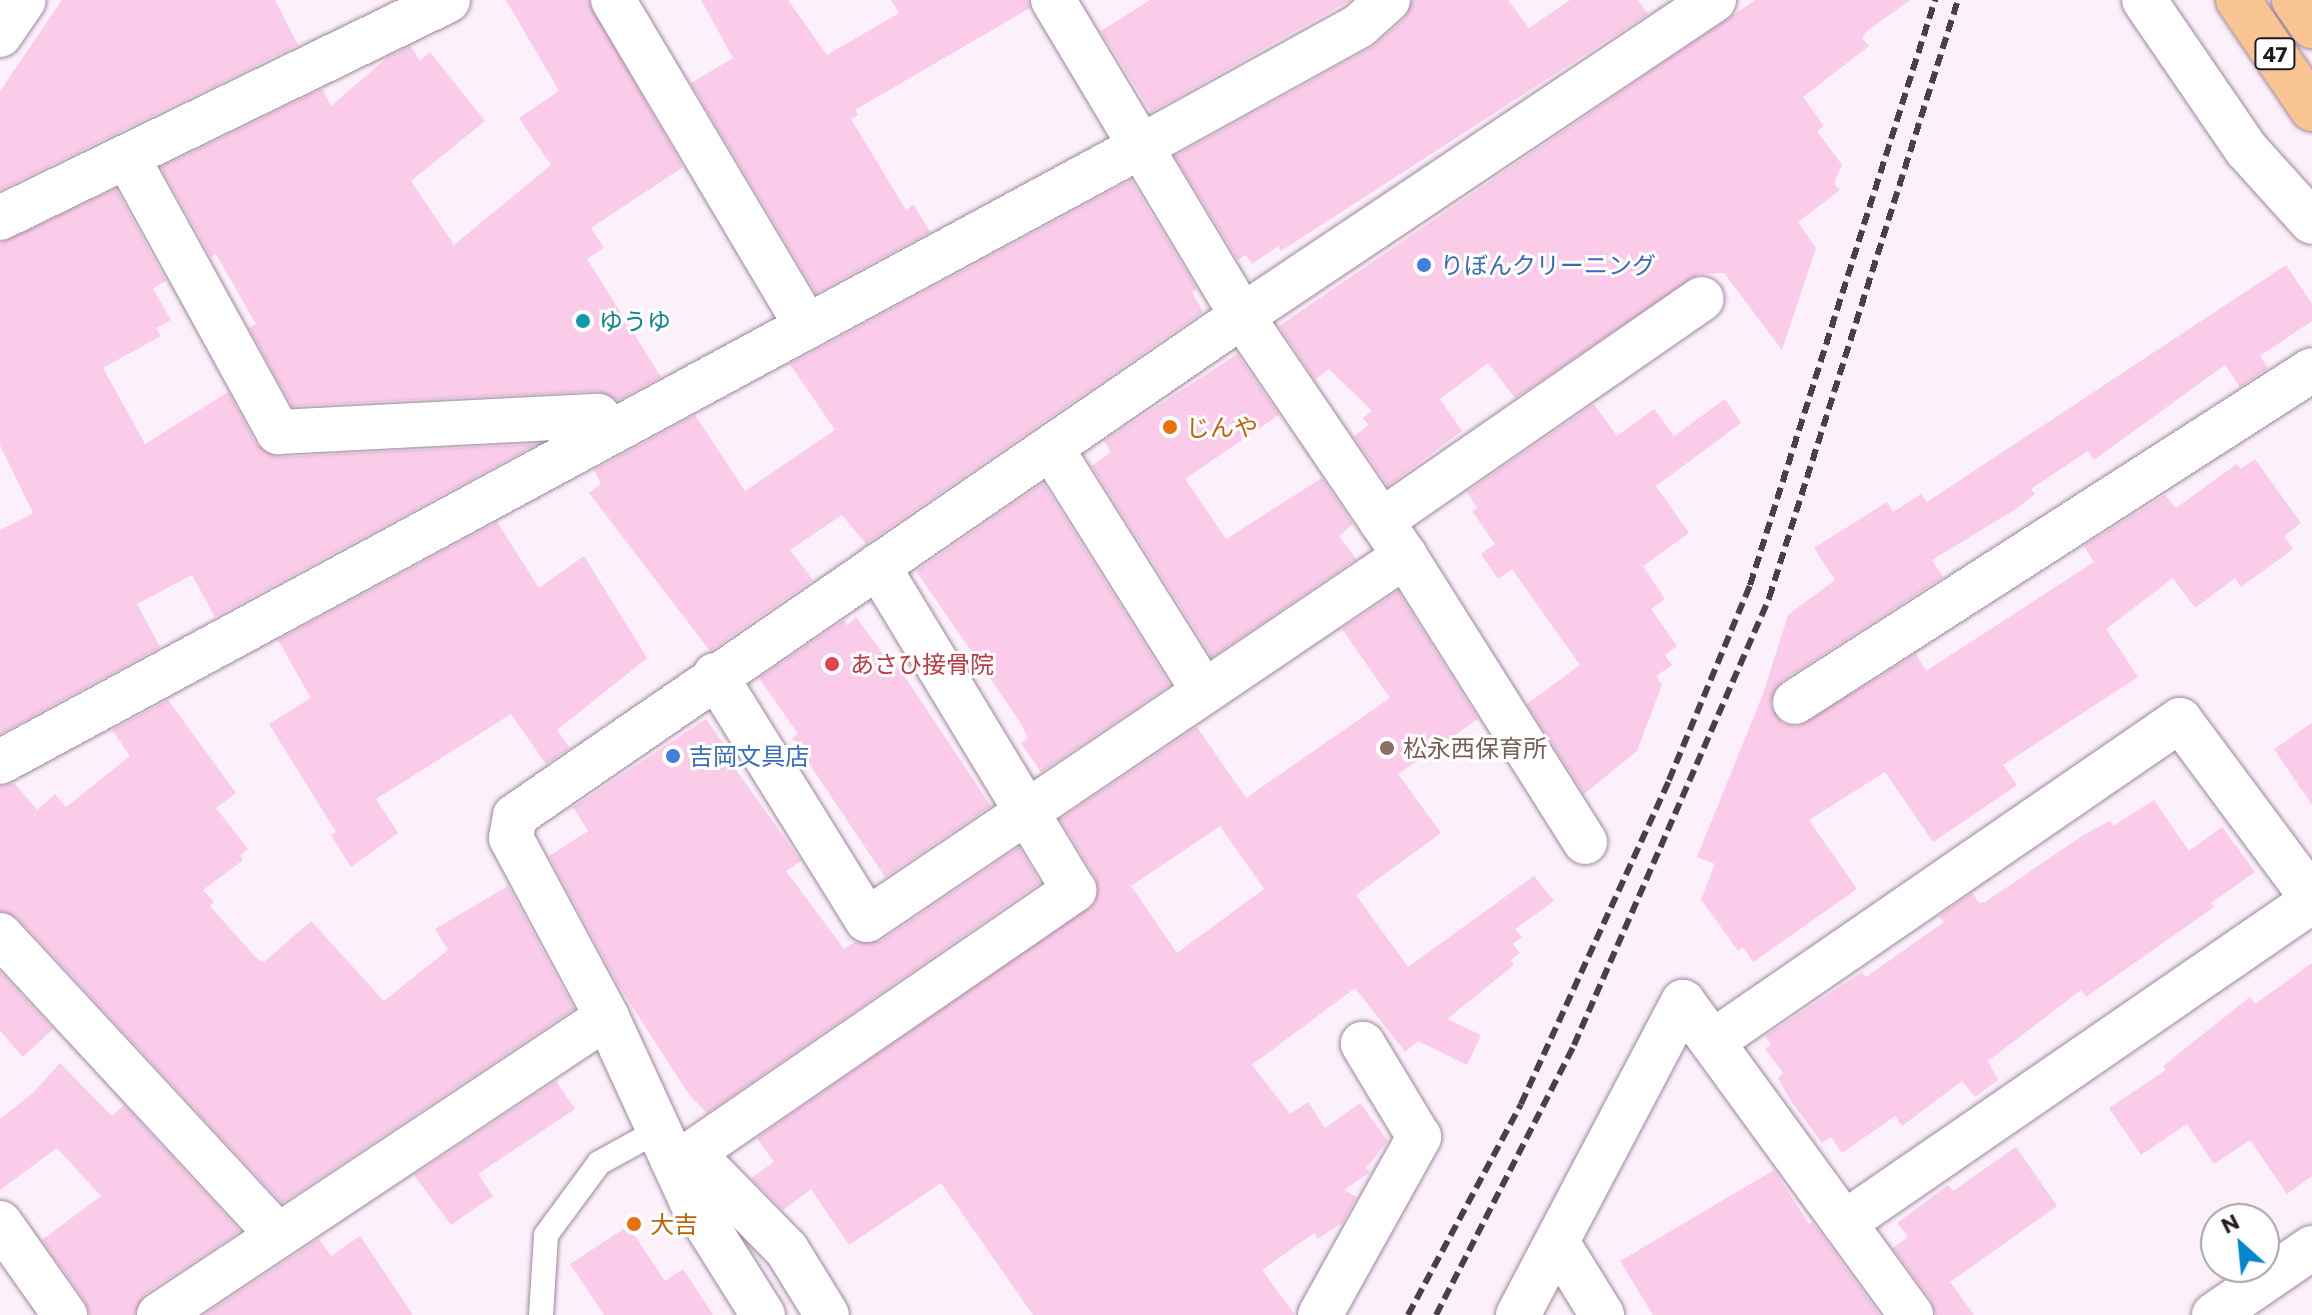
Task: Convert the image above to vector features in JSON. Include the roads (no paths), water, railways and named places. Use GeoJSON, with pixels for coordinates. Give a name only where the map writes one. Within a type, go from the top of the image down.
{"type":"FeatureCollection","features":[{"type":"Feature","properties":{"kind":"main road","name":"47"},"geometry":{"type":"LineString","coordinates":[[2238,0],[2312,109]]}},
{"type":"Feature","properties":{"kind":"main road","name":"47"},"geometry":{"type":"LineString","coordinates":[[2294,0],[2312,26]]}},
{"type":"Feature","properties":{"kind":"street"},"geometry":{"type":"LineString","coordinates":[[0,35],[24,0]]}},
{"type":"Feature","properties":{"kind":"street"},"geometry":{"type":"LineString","coordinates":[[0,218],[448,0]]}},
{"type":"Feature","properties":{"kind":"street"},"geometry":{"type":"LineString","coordinates":[[613,0],[807,327]]}},
{"type":"Feature","properties":{"kind":"street"},"geometry":{"type":"LineString","coordinates":[[1053,0],[1138,148],[1242,316],[1405,556],[1585,842]]}},
{"type":"Feature","properties":{"kind":"street"},"geometry":{"type":"LineString","coordinates":[[0,762],[1138,148],[1359,26],[1388,0]]}},
{"type":"Feature","properties":{"kind":"street"},"geometry":{"type":"LineString","coordinates":[[763,1315],[691,1200],[675,1147],[511,838],[515,816],[715,675],[1242,316],[1714,0]]}},
{"type":"Feature","properties":{"kind":"street"},"geometry":{"type":"LineString","coordinates":[[2144,0],[2246,149],[2312,222]]}},
{"type":"Feature","properties":{"kind":"street"},"geometry":{"type":"LineString","coordinates":[[127,157],[278,432],[598,416],[612,432]]}},
{"type":"Feature","properties":{"kind":"street"},"geometry":{"type":"LineString","coordinates":[[1381,521],[1702,299]]}},
{"type":"Feature","properties":{"kind":"street"},"geometry":{"type":"LineString","coordinates":[[1795,702],[2312,370]]}},
{"type":"Feature","properties":{"kind":"street"},"geometry":{"type":"LineString","coordinates":[[1051,448],[1203,690]]}},
{"type":"Feature","properties":{"kind":"street"},"geometry":{"type":"LineString","coordinates":[[715,675],[867,920],[1024,809],[1405,556]]}},
{"type":"Feature","properties":{"kind":"street"},"geometry":{"type":"LineString","coordinates":[[675,1147],[1074,890],[878,566]]}},
{"type":"Feature","properties":{"kind":"street"},"geometry":{"type":"LineString","coordinates":[[1712,1042],[2180,720],[2312,899],[1844,1223]]}},
{"type":"Feature","properties":{"kind":"street"},"geometry":{"type":"LineString","coordinates":[[0,935],[276,1233]]}},
{"type":"Feature","properties":{"kind":"street"},"geometry":{"type":"LineString","coordinates":[[1518,1315],[1683,1002],[1911,1315]]}},
{"type":"Feature","properties":{"kind":"street"},"geometry":{"type":"LineString","coordinates":[[159,1315],[276,1233],[607,1017]]}},
{"type":"Feature","properties":{"kind":"street"},"geometry":{"type":"LineString","coordinates":[[1320,1315],[1419,1137],[1363,1044]]}},
{"type":"Feature","properties":{"kind":"street"},"geometry":{"type":"LineString","coordinates":[[675,1147],[787,1250],[827,1315]]}},
{"type":"Feature","properties":{"kind":"street"},"geometry":{"type":"LineString","coordinates":[[0,1223],[65,1315]]}},
{"type":"Feature","properties":{"kind":"street"},"geometry":{"type":"LineString","coordinates":[[1557,1242],[1602,1315]]}},
{"type":"Feature","properties":{"kind":"street"},"geometry":{"type":"LineString","coordinates":[[2214,1315],[2312,1248]]}},
{"type":"Feature","properties":{"kind":"lane"},"geometry":{"type":"LineString","coordinates":[[541,1315],[546,1235],[599,1163],[675,1147]]}},
{"type":"Feature","properties":{"kind":"railway"},"geometry":{"type":"LineString","coordinates":[[1408,1315],[1521,1104],[1669,780],[1750,585],[1935,0]]}},
{"type":"Feature","properties":{"kind":"railway"},"geometry":{"type":"LineString","coordinates":[[1436,1315],[1574,1045],[1769,598],[1958,0]]}},
{"type":"Feature","properties":{"kind":"place","name":"りぼんクリーニング"},"geometry":{"type":"Point","coordinates":[1424,265]}},
{"type":"Feature","properties":{"kind":"place","name":"ゆうゆ"},"geometry":{"type":"Point","coordinates":[583,321]}},
{"type":"Feature","properties":{"kind":"place","name":"じんや"},"geometry":{"type":"Point","coordinates":[1170,427]}},
{"type":"Feature","properties":{"kind":"place","name":"あさひ接骨院"},"geometry":{"type":"Point","coordinates":[832,664]}},
{"type":"Feature","properties":{"kind":"place","name":"松永西保育所"},"geometry":{"type":"Point","coordinates":[1387,748]}},
{"type":"Feature","properties":{"kind":"place","name":"吉岡文具店"},"geometry":{"type":"Point","coordinates":[673,756]}},
{"type":"Feature","properties":{"kind":"place","name":"大吉"},"geometry":{"type":"Point","coordinates":[634,1224]}}]}
